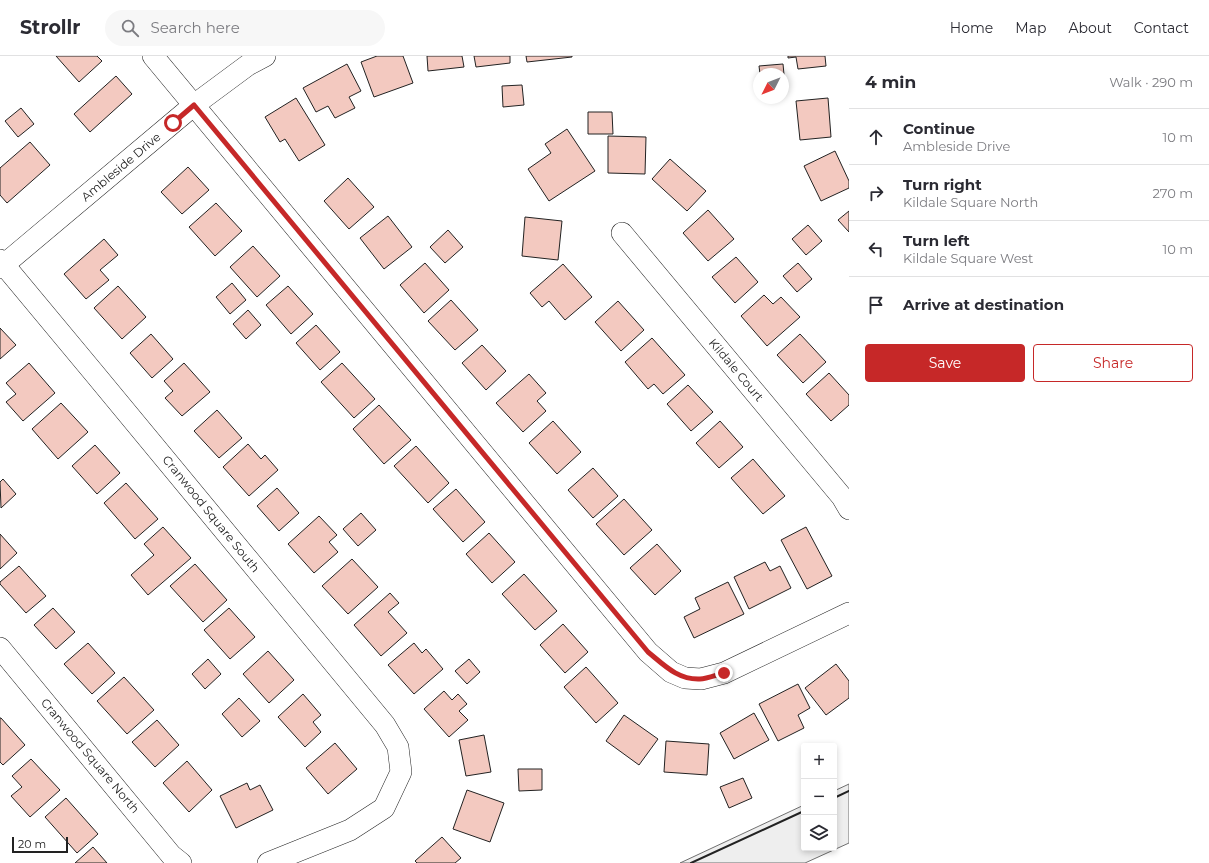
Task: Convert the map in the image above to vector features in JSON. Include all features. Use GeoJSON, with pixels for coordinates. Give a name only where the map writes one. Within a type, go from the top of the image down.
{"type":"FeatureCollection","features":[{"type":"Feature","properties":{"kind":"street"},"geometry":{"type":"LineString","coordinates":[[153,56],[648,652],[671,672],[685,678],[700,679],[724,673],[849,613]]}},
{"type":"Feature","properties":{"kind":"street","name":"Ambleside Drive"},"geometry":{"type":"LineString","coordinates":[[1,264],[194,105],[248,65],[265,56]]}},
{"type":"Feature","properties":{"kind":"street","name":"Kildale Court"},"geometry":{"type":"LineString","coordinates":[[622,233],[842,497],[849,509]]}},
{"type":"Feature","properties":{"kind":"street","name":"Cranwood Square South"},"geometry":{"type":"LineString","coordinates":[[1,264],[94,373],[385,725],[398,747],[400,772],[384,808],[350,830],[268,863]]}},
{"type":"Feature","properties":{"kind":"street","name":"Cranwood Square North"},"geometry":{"type":"LineString","coordinates":[[0,648],[172,855],[181,863]]}},
{"type":"Feature","properties":{"kind":"shaded area"},"geometry":{"type":"Polygon","coordinates":[[[849,784],[849,843],[837,848],[837,815],[837,790],[849,784]]]}},
{"type":"Feature","properties":{"kind":"shaded area"},"geometry":{"type":"Polygon","coordinates":[[[801,806],[801,851],[831,851],[805,863],[680,863],[801,806]]]}},
{"type":"Feature","properties":{"kind":"building"},"geometry":{"type":"Polygon","coordinates":[[[56,56],[97,56],[102,61],[79,82],[56,56]]]}},
{"type":"Feature","properties":{"kind":"building"},"geometry":{"type":"Polygon","coordinates":[[[377,56],[403,56],[413,83],[374,97],[361,62],[377,56]]]}},
{"type":"Feature","properties":{"kind":"building"},"geometry":{"type":"Polygon","coordinates":[[[427,56],[462,56],[464,67],[428,71],[427,56]]]}},
{"type":"Feature","properties":{"kind":"building"},"geometry":{"type":"Polygon","coordinates":[[[474,56],[510,56],[510,63],[476,67],[474,56]]]}},
{"type":"Feature","properties":{"kind":"building"},"geometry":{"type":"Polygon","coordinates":[[[526,56],[572,56],[572,57],[527,62],[526,56]]]}},
{"type":"Feature","properties":{"kind":"building"},"geometry":{"type":"Polygon","coordinates":[[[788,56],[825,56],[826,66],[798,69],[796,57],[788,58],[788,56]]]}},
{"type":"Feature","properties":{"kind":"building"},"geometry":{"type":"Polygon","coordinates":[[[347,64],[361,91],[349,97],[355,108],[335,118],[328,106],[316,112],[303,88],[347,64]]]}},
{"type":"Feature","properties":{"kind":"building"},"geometry":{"type":"Polygon","coordinates":[[[783,64],[783,68],[759,68],[759,66],[783,64]]]}},
{"type":"Feature","properties":{"kind":"building"},"geometry":{"type":"Polygon","coordinates":[[[116,76],[132,94],[90,132],[74,114],[116,76]]]}},
{"type":"Feature","properties":{"kind":"building"},"geometry":{"type":"Polygon","coordinates":[[[522,85],[524,105],[503,107],[502,86],[522,85]]]}},
{"type":"Feature","properties":{"kind":"building"},"geometry":{"type":"Polygon","coordinates":[[[296,98],[325,145],[299,161],[285,139],[280,142],[265,117],[296,98]]]}},
{"type":"Feature","properties":{"kind":"building"},"geometry":{"type":"Polygon","coordinates":[[[828,98],[831,137],[800,140],[796,101],[828,98]]]}},
{"type":"Feature","properties":{"kind":"building"},"geometry":{"type":"Polygon","coordinates":[[[21,108],[34,124],[18,137],[5,121],[21,108]]]}},
{"type":"Feature","properties":{"kind":"building"},"geometry":{"type":"Polygon","coordinates":[[[588,112],[612,112],[613,134],[588,134],[588,112]]]}},
{"type":"Feature","properties":{"kind":"building"},"geometry":{"type":"Polygon","coordinates":[[[567,129],[595,171],[549,201],[528,169],[551,153],[545,144],[567,129]]]}},
{"type":"Feature","properties":{"kind":"building"},"geometry":{"type":"Polygon","coordinates":[[[608,136],[646,137],[645,174],[608,173],[608,136]]]}},
{"type":"Feature","properties":{"kind":"building"},"geometry":{"type":"Polygon","coordinates":[[[30,142],[50,165],[7,203],[0,195],[0,168],[30,142]]]}},
{"type":"Feature","properties":{"kind":"building"},"geometry":{"type":"Polygon","coordinates":[[[835,151],[849,181],[849,188],[821,201],[804,166],[835,151]]]}},
{"type":"Feature","properties":{"kind":"building"},"geometry":{"type":"Polygon","coordinates":[[[670,159],[706,191],[687,211],[652,179],[670,159]]]}},
{"type":"Feature","properties":{"kind":"building"},"geometry":{"type":"Polygon","coordinates":[[[188,167],[209,190],[182,214],[161,192],[188,167]]]}},
{"type":"Feature","properties":{"kind":"building"},"geometry":{"type":"Polygon","coordinates":[[[348,178],[374,207],[349,229],[324,201],[348,178]]]}},
{"type":"Feature","properties":{"kind":"building"},"geometry":{"type":"Polygon","coordinates":[[[216,203],[242,231],[215,256],[189,227],[216,203]]]}},
{"type":"Feature","properties":{"kind":"building"},"geometry":{"type":"Polygon","coordinates":[[[708,210],[734,239],[708,261],[683,233],[708,210]]]}},
{"type":"Feature","properties":{"kind":"building"},"geometry":{"type":"Polygon","coordinates":[[[849,211],[849,232],[838,220],[849,211]]]}},
{"type":"Feature","properties":{"kind":"building"},"geometry":{"type":"Polygon","coordinates":[[[388,216],[412,247],[384,269],[360,238],[388,216]]]}},
{"type":"Feature","properties":{"kind":"building"},"geometry":{"type":"Polygon","coordinates":[[[525,217],[562,221],[558,260],[522,256],[525,217]]]}},
{"type":"Feature","properties":{"kind":"building"},"geometry":{"type":"Polygon","coordinates":[[[808,225],[822,241],[806,255],[792,239],[808,225]]]}},
{"type":"Feature","properties":{"kind":"building"},"geometry":{"type":"Polygon","coordinates":[[[448,230],[463,247],[445,263],[430,247],[448,230]]]}},
{"type":"Feature","properties":{"kind":"building"},"geometry":{"type":"Polygon","coordinates":[[[104,239],[118,255],[100,270],[109,280],[86,299],[64,274],[104,239]]]}},
{"type":"Feature","properties":{"kind":"building"},"geometry":{"type":"Polygon","coordinates":[[[253,246],[280,276],[257,297],[230,267],[253,246]]]}},
{"type":"Feature","properties":{"kind":"building"},"geometry":{"type":"Polygon","coordinates":[[[736,257],[758,282],[735,303],[712,277],[736,257]]]}},
{"type":"Feature","properties":{"kind":"building"},"geometry":{"type":"Polygon","coordinates":[[[425,263],[449,290],[424,313],[400,285],[425,263]]]}},
{"type":"Feature","properties":{"kind":"building"},"geometry":{"type":"Polygon","coordinates":[[[798,263],[812,279],[797,292],[783,276],[798,263]]]}},
{"type":"Feature","properties":{"kind":"building"},"geometry":{"type":"Polygon","coordinates":[[[563,264],[592,297],[565,320],[549,301],[542,307],[530,293],[563,264]]]}},
{"type":"Feature","properties":{"kind":"building"},"geometry":{"type":"Polygon","coordinates":[[[232,283],[246,300],[230,314],[216,297],[232,283]]]}},
{"type":"Feature","properties":{"kind":"building"},"geometry":{"type":"Polygon","coordinates":[[[118,286],[146,317],[122,339],[94,308],[118,286]]]}},
{"type":"Feature","properties":{"kind":"building"},"geometry":{"type":"Polygon","coordinates":[[[288,286],[313,314],[291,334],[266,305],[288,286]]]}},
{"type":"Feature","properties":{"kind":"building"},"geometry":{"type":"Polygon","coordinates":[[[764,295],[773,304],[781,297],[800,317],[767,346],[741,316],[764,295]]]}},
{"type":"Feature","properties":{"kind":"building"},"geometry":{"type":"Polygon","coordinates":[[[451,300],[478,330],[455,350],[428,321],[451,300]]]}},
{"type":"Feature","properties":{"kind":"building"},"geometry":{"type":"Polygon","coordinates":[[[618,301],[644,330],[621,351],[595,322],[618,301]]]}},
{"type":"Feature","properties":{"kind":"building"},"geometry":{"type":"Polygon","coordinates":[[[248,310],[261,325],[246,339],[233,324],[248,310]]]}},
{"type":"Feature","properties":{"kind":"building"},"geometry":{"type":"Polygon","coordinates":[[[316,325],[340,352],[320,370],[296,343],[316,325]]]}},
{"type":"Feature","properties":{"kind":"building"},"geometry":{"type":"Polygon","coordinates":[[[0,328],[16,345],[0,359],[0,328]]]}},
{"type":"Feature","properties":{"kind":"building"},"geometry":{"type":"Polygon","coordinates":[[[151,334],[173,359],[152,378],[130,353],[151,334]]]}},
{"type":"Feature","properties":{"kind":"building"},"geometry":{"type":"Polygon","coordinates":[[[800,334],[826,362],[803,383],[777,355],[800,334]]]}},
{"type":"Feature","properties":{"kind":"building"},"geometry":{"type":"Polygon","coordinates":[[[652,338],[685,375],[663,394],[654,384],[648,389],[625,362],[652,338]]]}},
{"type":"Feature","properties":{"kind":"building"},"geometry":{"type":"Polygon","coordinates":[[[482,345],[506,371],[486,390],[462,363],[482,345]]]}},
{"type":"Feature","properties":{"kind":"building"},"geometry":{"type":"Polygon","coordinates":[[[29,363],[55,393],[23,421],[6,402],[16,394],[6,383],[29,363]]]}},
{"type":"Feature","properties":{"kind":"building"},"geometry":{"type":"Polygon","coordinates":[[[184,363],[210,392],[182,416],[165,398],[173,391],[164,381],[184,363]]]}},
{"type":"Feature","properties":{"kind":"building"},"geometry":{"type":"Polygon","coordinates":[[[342,363],[375,399],[354,418],[321,382],[342,363]]]}},
{"type":"Feature","properties":{"kind":"building"},"geometry":{"type":"Polygon","coordinates":[[[829,373],[849,395],[849,405],[831,421],[806,394],[829,373]]]}},
{"type":"Feature","properties":{"kind":"building"},"geometry":{"type":"Polygon","coordinates":[[[529,374],[546,393],[537,401],[546,411],[523,432],[496,403],[529,374]]]}},
{"type":"Feature","properties":{"kind":"building"},"geometry":{"type":"Polygon","coordinates":[[[688,385],[713,412],[691,431],[667,404],[688,385]]]}},
{"type":"Feature","properties":{"kind":"building"},"geometry":{"type":"Polygon","coordinates":[[[61,403],[88,432],[58,459],[32,429],[61,403]]]}},
{"type":"Feature","properties":{"kind":"building"},"geometry":{"type":"Polygon","coordinates":[[[379,405],[411,440],[384,464],[353,429],[379,405]]]}},
{"type":"Feature","properties":{"kind":"building"},"geometry":{"type":"Polygon","coordinates":[[[217,410],[242,438],[219,458],[194,431],[217,410]]]}},
{"type":"Feature","properties":{"kind":"building"},"geometry":{"type":"Polygon","coordinates":[[[553,421],[581,452],[557,474],[529,443],[553,421]]]}},
{"type":"Feature","properties":{"kind":"building"},"geometry":{"type":"Polygon","coordinates":[[[720,421],[743,447],[719,468],[696,443],[720,421]]]}},
{"type":"Feature","properties":{"kind":"building"},"geometry":{"type":"Polygon","coordinates":[[[248,444],[261,459],[265,455],[278,470],[249,496],[223,467],[248,444]]]}},
{"type":"Feature","properties":{"kind":"building"},"geometry":{"type":"Polygon","coordinates":[[[95,445],[120,473],[97,494],[72,466],[95,445]]]}},
{"type":"Feature","properties":{"kind":"building"},"geometry":{"type":"Polygon","coordinates":[[[416,446],[449,483],[428,503],[394,466],[416,446]]]}},
{"type":"Feature","properties":{"kind":"building"},"geometry":{"type":"Polygon","coordinates":[[[753,459],[785,496],[763,514],[731,478],[753,459]]]}},
{"type":"Feature","properties":{"kind":"building"},"geometry":{"type":"Polygon","coordinates":[[[593,468],[618,496],[593,518],[568,490],[593,468]]]}},
{"type":"Feature","properties":{"kind":"building"},"geometry":{"type":"Polygon","coordinates":[[[3,479],[16,494],[1,508],[0,482],[3,479]]]}},
{"type":"Feature","properties":{"kind":"building"},"geometry":{"type":"Polygon","coordinates":[[[126,483],[158,519],[135,539],[104,503],[126,483]]]}},
{"type":"Feature","properties":{"kind":"building"},"geometry":{"type":"Polygon","coordinates":[[[277,488],[299,513],[279,531],[257,506],[277,488]]]}},
{"type":"Feature","properties":{"kind":"building"},"geometry":{"type":"Polygon","coordinates":[[[456,489],[485,522],[463,542],[433,509],[456,489]]]}},
{"type":"Feature","properties":{"kind":"building"},"geometry":{"type":"Polygon","coordinates":[[[624,499],[652,530],[624,555],[596,524],[624,499]]]}},
{"type":"Feature","properties":{"kind":"building"},"geometry":{"type":"Polygon","coordinates":[[[361,513],[376,530],[358,546],[343,529],[361,513]]]}},
{"type":"Feature","properties":{"kind":"building"},"geometry":{"type":"Polygon","coordinates":[[[319,516],[337,535],[329,542],[338,552],[314,573],[288,544],[319,516]]]}},
{"type":"Feature","properties":{"kind":"building"},"geometry":{"type":"Polygon","coordinates":[[[163,527],[191,558],[148,595],[131,575],[154,555],[144,544],[163,527]]]}},
{"type":"Feature","properties":{"kind":"building"},"geometry":{"type":"Polygon","coordinates":[[[806,527],[832,576],[807,589],[781,540],[806,527]]]}},
{"type":"Feature","properties":{"kind":"building"},"geometry":{"type":"Polygon","coordinates":[[[489,533],[515,562],[492,583],[466,554],[489,533]]]}},
{"type":"Feature","properties":{"kind":"building"},"geometry":{"type":"Polygon","coordinates":[[[0,534],[17,553],[0,569],[0,534]]]}},
{"type":"Feature","properties":{"kind":"building"},"geometry":{"type":"Polygon","coordinates":[[[657,544],[681,571],[655,595],[630,568],[657,544]]]}},
{"type":"Feature","properties":{"kind":"building"},"geometry":{"type":"Polygon","coordinates":[[[352,559],[378,587],[348,614],[322,586],[352,559]]]}},
{"type":"Feature","properties":{"kind":"building"},"geometry":{"type":"Polygon","coordinates":[[[765,562],[770,571],[780,566],[791,588],[749,609],[734,577],[765,562]]]}},
{"type":"Feature","properties":{"kind":"building"},"geometry":{"type":"Polygon","coordinates":[[[195,564],[227,600],[203,622],[170,586],[195,564]]]}},
{"type":"Feature","properties":{"kind":"building"},"geometry":{"type":"Polygon","coordinates":[[[19,566],[46,596],[26,613],[0,584],[0,582],[19,566]]]}},
{"type":"Feature","properties":{"kind":"building"},"geometry":{"type":"Polygon","coordinates":[[[524,574],[557,611],[535,630],[502,594],[524,574]]]}},
{"type":"Feature","properties":{"kind":"building"},"geometry":{"type":"Polygon","coordinates":[[[728,582],[744,614],[694,638],[684,617],[700,609],[695,598],[728,582]]]}},
{"type":"Feature","properties":{"kind":"building"},"geometry":{"type":"Polygon","coordinates":[[[390,593],[399,603],[388,612],[407,633],[381,656],[354,625],[390,593]]]}},
{"type":"Feature","properties":{"kind":"building"},"geometry":{"type":"Polygon","coordinates":[[[53,608],[75,632],[56,649],[34,625],[53,608]]]}},
{"type":"Feature","properties":{"kind":"building"},"geometry":{"type":"Polygon","coordinates":[[[229,608],[255,637],[230,659],[204,630],[229,608]]]}},
{"type":"Feature","properties":{"kind":"building"},"geometry":{"type":"Polygon","coordinates":[[[563,624],[588,652],[565,673],[540,645],[563,624]]]}},
{"type":"Feature","properties":{"kind":"building"},"geometry":{"type":"Polygon","coordinates":[[[88,643],[115,673],[92,694],[64,664],[88,643]]]}},
{"type":"Feature","properties":{"kind":"building"},"geometry":{"type":"Polygon","coordinates":[[[414,643],[422,653],[426,649],[443,669],[414,694],[388,665],[414,643]]]}},
{"type":"Feature","properties":{"kind":"building"},"geometry":{"type":"Polygon","coordinates":[[[268,651],[294,680],[269,703],[243,674],[268,651]]]}},
{"type":"Feature","properties":{"kind":"building"},"geometry":{"type":"Polygon","coordinates":[[[208,659],[221,674],[205,689],[192,674],[208,659]]]}},
{"type":"Feature","properties":{"kind":"building"},"geometry":{"type":"Polygon","coordinates":[[[469,659],[480,672],[467,684],[455,671],[469,659]]]}},
{"type":"Feature","properties":{"kind":"building"},"geometry":{"type":"Polygon","coordinates":[[[836,664],[849,681],[849,698],[826,715],[805,688],[836,664]]]}},
{"type":"Feature","properties":{"kind":"building"},"geometry":{"type":"Polygon","coordinates":[[[586,667],[618,703],[596,723],[564,687],[586,667]]]}},
{"type":"Feature","properties":{"kind":"building"},"geometry":{"type":"Polygon","coordinates":[[[124,677],[154,710],[127,734],[97,701],[124,677]]]}},
{"type":"Feature","properties":{"kind":"building"},"geometry":{"type":"Polygon","coordinates":[[[798,684],[810,708],[798,715],[804,728],[778,741],[759,704],[798,684]]]}},
{"type":"Feature","properties":{"kind":"building"},"geometry":{"type":"Polygon","coordinates":[[[444,691],[452,700],[458,694],[467,704],[459,711],[468,720],[449,737],[424,709],[444,691]]]}},
{"type":"Feature","properties":{"kind":"building"},"geometry":{"type":"Polygon","coordinates":[[[303,694],[321,715],[313,722],[321,732],[305,747],[278,717],[303,694]]]}},
{"type":"Feature","properties":{"kind":"building"},"geometry":{"type":"Polygon","coordinates":[[[239,698],[260,721],[242,737],[222,714],[239,698]]]}},
{"type":"Feature","properties":{"kind":"building"},"geometry":{"type":"Polygon","coordinates":[[[754,713],[769,740],[734,759],[720,733],[754,713]]]}},
{"type":"Feature","properties":{"kind":"building"},"geometry":{"type":"Polygon","coordinates":[[[624,715],[658,739],[639,765],[606,741],[624,715]]]}},
{"type":"Feature","properties":{"kind":"building"},"geometry":{"type":"Polygon","coordinates":[[[0,718],[25,745],[3,765],[0,762],[0,718]]]}},
{"type":"Feature","properties":{"kind":"building"},"geometry":{"type":"Polygon","coordinates":[[[157,720],[179,745],[155,767],[132,742],[157,720]]]}},
{"type":"Feature","properties":{"kind":"building"},"geometry":{"type":"Polygon","coordinates":[[[484,735],[491,772],[466,776],[459,740],[484,735]]]}},
{"type":"Feature","properties":{"kind":"building"},"geometry":{"type":"Polygon","coordinates":[[[666,741],[709,744],[707,775],[664,772],[666,741]]]}},
{"type":"Feature","properties":{"kind":"building"},"geometry":{"type":"Polygon","coordinates":[[[335,743],[357,769],[328,794],[306,768],[335,743]]]}},
{"type":"Feature","properties":{"kind":"building"},"geometry":{"type":"Polygon","coordinates":[[[31,759],[60,790],[30,817],[11,796],[22,787],[12,776],[31,759]]]}},
{"type":"Feature","properties":{"kind":"building"},"geometry":{"type":"Polygon","coordinates":[[[187,761],[212,790],[189,812],[163,783],[187,761]]]}},
{"type":"Feature","properties":{"kind":"building"},"geometry":{"type":"Polygon","coordinates":[[[518,769],[542,769],[542,790],[519,791],[518,769]]]}},
{"type":"Feature","properties":{"kind":"building"},"geometry":{"type":"Polygon","coordinates":[[[743,778],[752,798],[729,808],[720,787],[743,778]]]}},
{"type":"Feature","properties":{"kind":"building"},"geometry":{"type":"Polygon","coordinates":[[[247,783],[250,790],[260,785],[273,810],[236,828],[220,796],[247,783]]]}},
{"type":"Feature","properties":{"kind":"building"},"geometry":{"type":"Polygon","coordinates":[[[467,790],[504,803],[490,842],[453,829],[467,790]]]}},
{"type":"Feature","properties":{"kind":"building"},"geometry":{"type":"Polygon","coordinates":[[[66,798],[98,834],[77,853],[45,817],[66,798]]]}},
{"type":"Feature","properties":{"kind":"building"},"geometry":{"type":"Polygon","coordinates":[[[442,837],[461,858],[455,863],[417,863],[415,861],[442,837]]]}},
{"type":"Feature","properties":{"kind":"building"},"geometry":{"type":"Polygon","coordinates":[[[93,847],[107,863],[75,863],[93,847]]]}},
{"type":"Feature","properties":{"kind":"wall"},"geometry":{"type":"LineString","coordinates":[[837,797],[849,791]]}},
{"type":"Feature","properties":{"kind":"wall"},"geometry":{"type":"LineString","coordinates":[[691,863],[801,812]]}},
{"type":"Feature","properties":{"kind":"route"},"geometry":{"type":"LineString","coordinates":[[173,123],[194,105],[648,652],[671,672],[685,678],[700,679],[724,673]]}}]}
